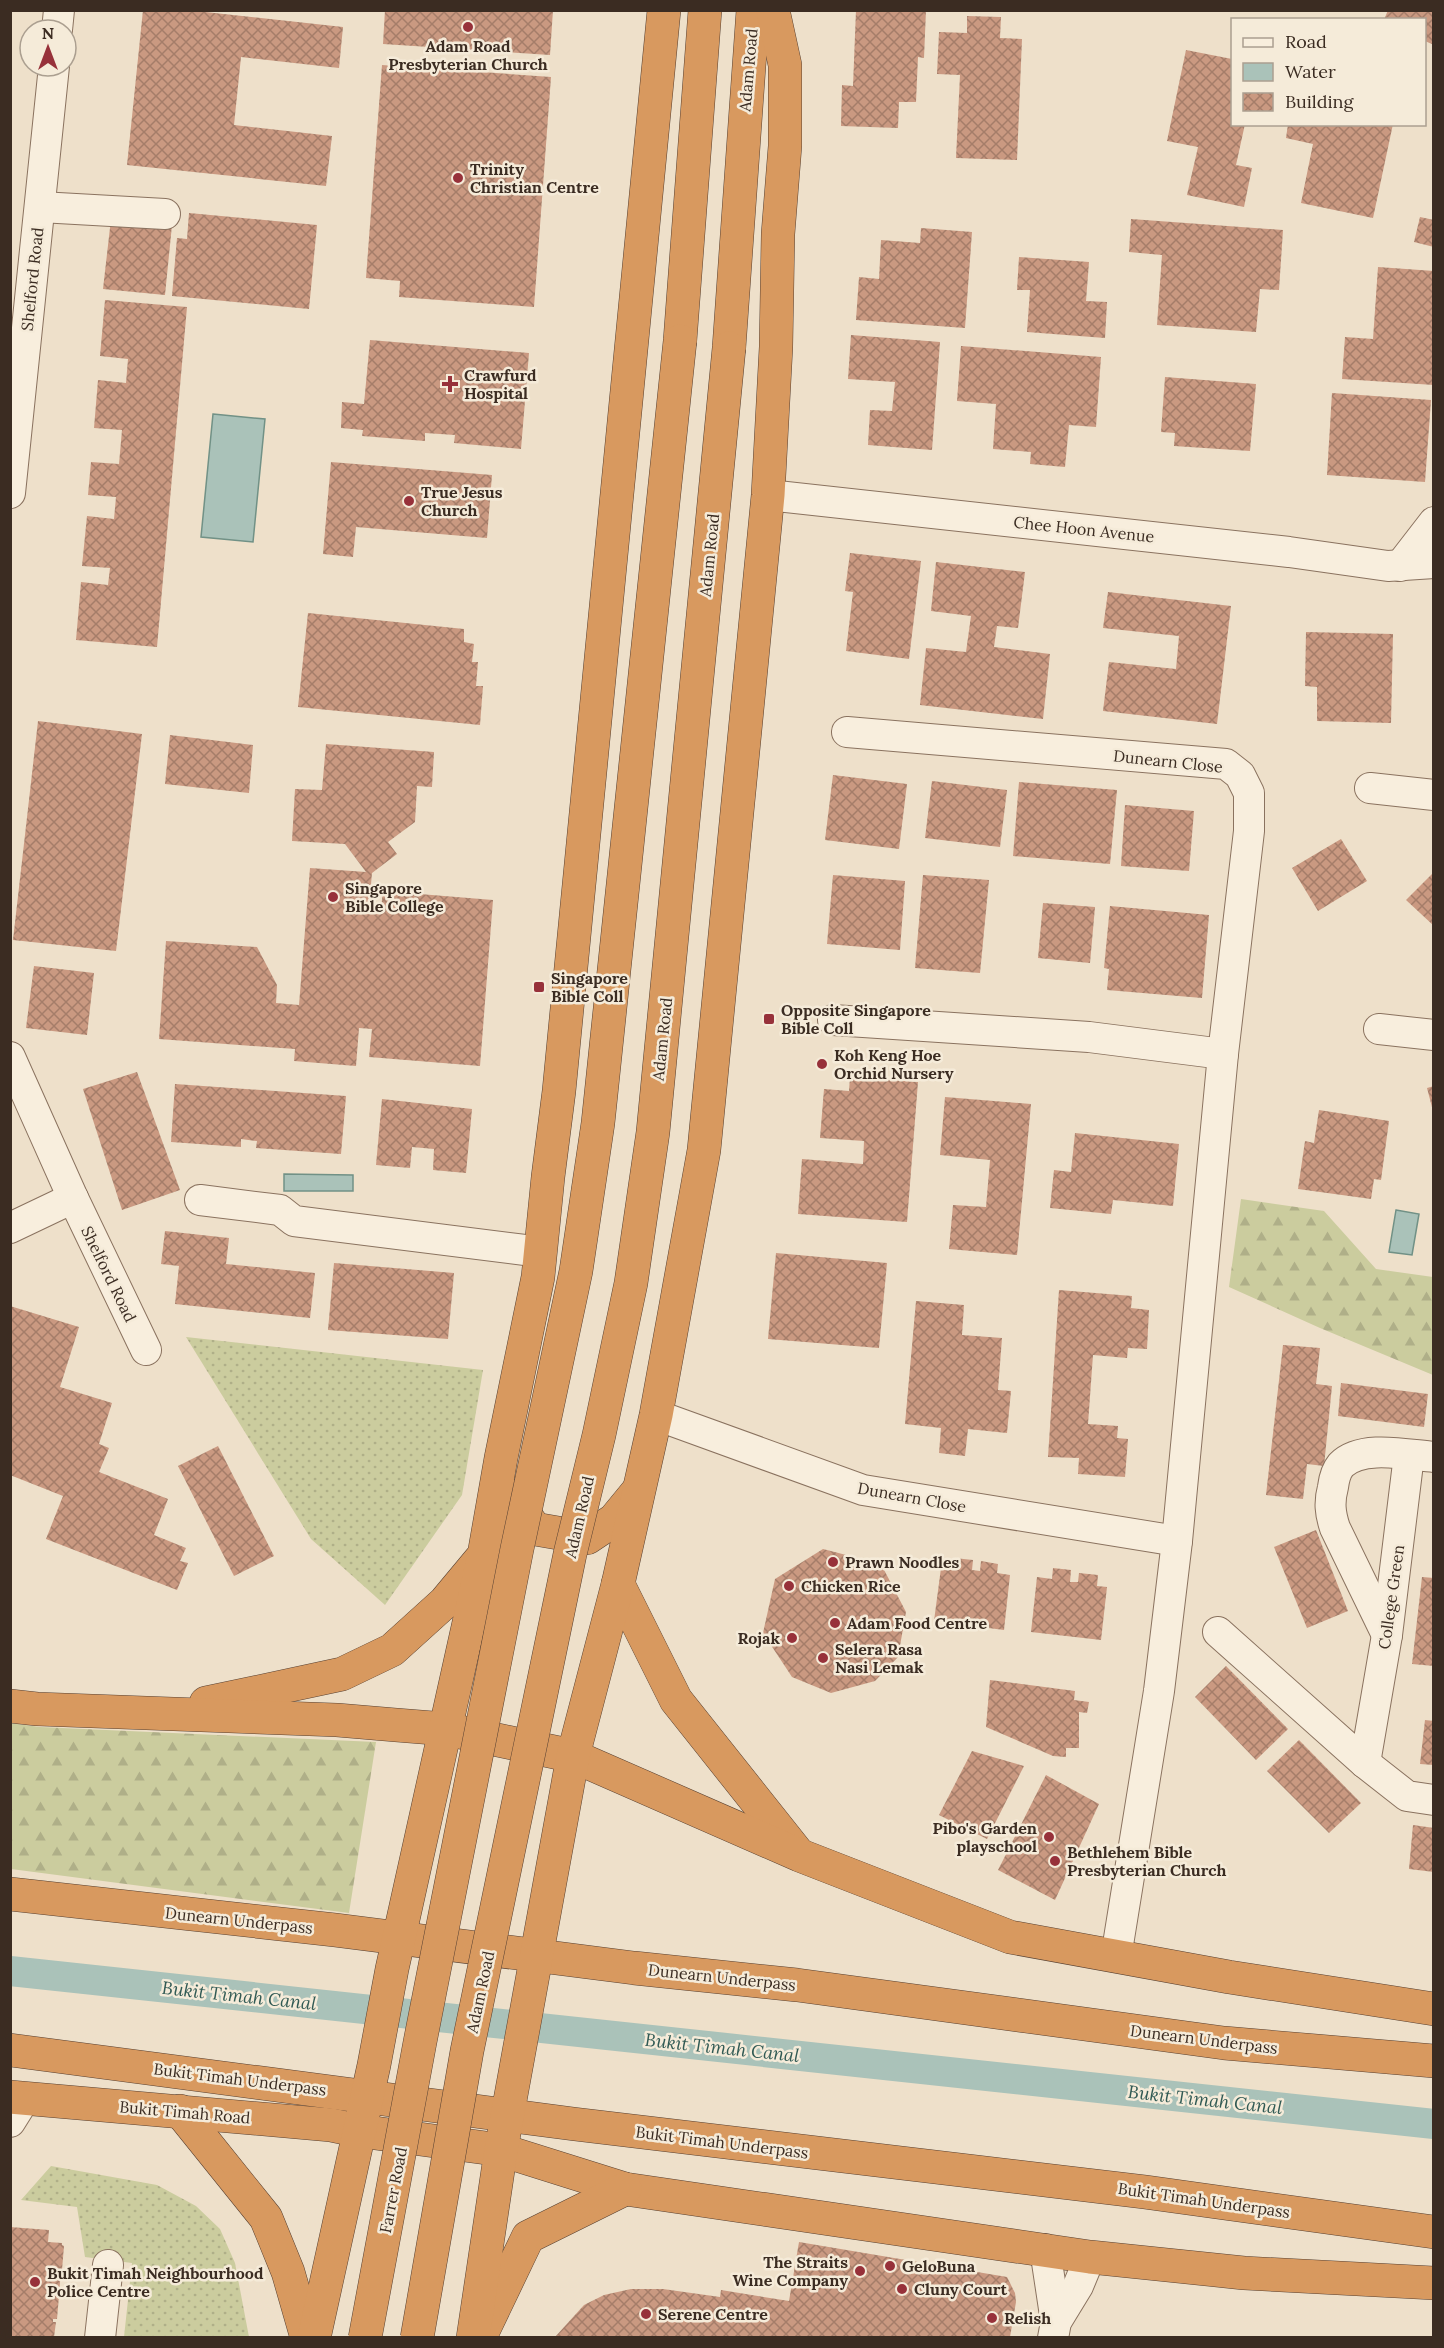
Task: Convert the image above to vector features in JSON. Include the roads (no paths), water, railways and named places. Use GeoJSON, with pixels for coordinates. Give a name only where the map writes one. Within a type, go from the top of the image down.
{"type":"FeatureCollection","features":[{"type":"Feature","properties":{"kind":"highway"},"geometry":{"type":"LineString","coordinates":[[314,2337],[374,2065],[392,1969],[484,1555],[501,1458],[538,1277],[530,1250],[561,1079],[664,10]]}},
{"type":"Feature","properties":{"kind":"highway","name":"Farrer Road"},"geometry":{"type":"LineString","coordinates":[[365,2337],[420,2042],[517,1549],[578,1260],[599,1111],[680,341],[705,10]]}},
{"type":"Feature","properties":{"kind":"highway","name":"Adam Road"},"geometry":{"type":"LineString","coordinates":[[417,2337],[467,2051],[570,1554],[599,1435],[631,1282],[653,1132],[729,348],[753,10]]}},
{"type":"Feature","properties":{"kind":"highway"},"geometry":{"type":"LineString","coordinates":[[473,2337],[501,2150],[573,1756],[618,1584],[657,1414],[704,1150],[768,495],[776,347],[778,234],[785,146],[785,65],[773,10]]}},
{"type":"Feature","properties":{"kind":"highway"},"geometry":{"type":"LineString","coordinates":[[501,1458],[509,1492],[535,1529],[586,1538],[614,1520],[640,1488]]}},
{"type":"Feature","properties":{"kind":"highway"},"geometry":{"type":"LineString","coordinates":[[155,1713],[332,1676],[392,1650],[445,1602],[484,1555]]}},
{"type":"Feature","properties":{"kind":"highway"},"geometry":{"type":"LineString","coordinates":[[618,1584],[676,1700],[799,1855]]}},
{"type":"Feature","properties":{"kind":"highway"},"geometry":{"type":"LineString","coordinates":[[10,1706],[37,1709],[337,1720],[446,1729],[573,1756],[799,1855],[1010,1937],[1116,1958],[1434,2009]]}},
{"type":"Feature","properties":{"kind":"highway","name":"Dunearn Underpass"},"geometry":{"type":"LineString","coordinates":[[10,1894],[335,1930],[634,1968],[797,1984],[1224,2043],[1434,2061]]}},
{"type":"Feature","properties":{"kind":"highway","name":"Bukit Timah Underpass"},"geometry":{"type":"LineString","coordinates":[[10,2050],[574,2124],[1145,2192],[1434,2232]]}},
{"type":"Feature","properties":{"kind":"highway","name":"Bukit Timah Road"},"geometry":{"type":"LineString","coordinates":[[15,2106],[180,2111],[331,2125],[501,2150],[625,2189],[1090,2257],[1244,2273],[1434,2283]]}},
{"type":"Feature","properties":{"kind":"highway"},"geometry":{"type":"LineString","coordinates":[[180,2111],[266,2218],[288,2272],[307,2337]]}},
{"type":"Feature","properties":{"kind":"highway"},"geometry":{"type":"LineString","coordinates":[[480,2337],[528,2237],[625,2189]]}},
{"type":"Feature","properties":{"kind":"street","name":"Shelford Road"},"geometry":{"type":"LineString","coordinates":[[10,493],[53,78]]}},
{"type":"Feature","properties":{"kind":"street"},"geometry":{"type":"LineString","coordinates":[[40,207],[165,214]]}},
{"type":"Feature","properties":{"kind":"street","name":"Chee Hoon Avenue"},"geometry":{"type":"LineString","coordinates":[[768,495],[1400,566],[1434,563]]}},
{"type":"Feature","properties":{"kind":"street"},"geometry":{"type":"LineString","coordinates":[[1400,566],[1434,522]]}},
{"type":"Feature","properties":{"kind":"street","name":"Dunearn Close"},"geometry":{"type":"LineString","coordinates":[[847,732],[1226,764],[1240,775],[1249,793],[1249,831],[1223,1054],[1177,1541],[1159,1691],[1116,1958]]}},
{"type":"Feature","properties":{"kind":"street"},"geometry":{"type":"LineString","coordinates":[[1370,788],[1434,795]]}},
{"type":"Feature","properties":{"kind":"street"},"geometry":{"type":"LineString","coordinates":[[832,1020],[1089,1037],[1223,1054]]}},
{"type":"Feature","properties":{"kind":"street"},"geometry":{"type":"LineString","coordinates":[[1379,1029],[1434,1035]]}},
{"type":"Feature","properties":{"kind":"street","name":"Shelford Road"},"geometry":{"type":"LineString","coordinates":[[10,1057],[72,1198],[146,1350]]}},
{"type":"Feature","properties":{"kind":"street"},"geometry":{"type":"LineString","coordinates":[[10,1228],[72,1198]]}},
{"type":"Feature","properties":{"kind":"street"},"geometry":{"type":"LineString","coordinates":[[200,1200],[280,1210],[294,1221],[530,1250]]}},
{"type":"Feature","properties":{"kind":"street","name":"Dunearn Close"},"geometry":{"type":"LineString","coordinates":[[657,1414],[863,1490],[1177,1541]]}},
{"type":"Feature","properties":{"kind":"street"},"geometry":{"type":"LineString","coordinates":[[1387,1635],[1340,1543],[1330,1512],[1331,1495],[1335,1474],[1341,1465],[1351,1458],[1386,1451],[1421,1456]]}},
{"type":"Feature","properties":{"kind":"street","name":"College Green"},"geometry":{"type":"LineString","coordinates":[[1365,1763],[1421,1456]]}},
{"type":"Feature","properties":{"kind":"street"},"geometry":{"type":"LineString","coordinates":[[1218,1632],[1365,1763],[1407,1796],[1434,1800]]}},
{"type":"Feature","properties":{"kind":"street"},"geometry":{"type":"LineString","coordinates":[[1045,2249],[1055,2330]]}},
{"type":"Feature","properties":{"kind":"street"},"geometry":{"type":"LineString","coordinates":[[1055,2330],[1090,2257]]}},
{"type":"Feature","properties":{"kind":"street"},"geometry":{"type":"LineString","coordinates":[[100,2337],[108,2265]]}},
{"type":"Feature","properties":{"kind":"water"},"geometry":{"type":"Polygon","coordinates":[[[213,414],[265,419],[253,542],[201,537],[213,414]]]}},
{"type":"Feature","properties":{"kind":"water"},"geometry":{"type":"Polygon","coordinates":[[[284,1174],[353,1175],[353,1191],[284,1191],[284,1174]]]}},
{"type":"Feature","properties":{"kind":"water"},"geometry":{"type":"Polygon","coordinates":[[[1396,1210],[1419,1214],[1412,1255],[1389,1252],[1396,1210]]]}},
{"type":"Feature","properties":{"kind":"waterway","name":"Bukit Timah Canal"},"geometry":{"type":"LineString","coordinates":[[10,1971],[1434,2124]]}},
{"type":"Feature","properties":{"kind":"place","name":"Adam Road Presbyterian Church"},"geometry":{"type":"Point","coordinates":[468,27]}},
{"type":"Feature","properties":{"kind":"place","name":"Trinity Christian Centre"},"geometry":{"type":"Point","coordinates":[458,178]}},
{"type":"Feature","properties":{"kind":"place","name":"Crawfurd Hospital"},"geometry":{"type":"Point","coordinates":[450,384]}},
{"type":"Feature","properties":{"kind":"place","name":"True Jesus Church"},"geometry":{"type":"Point","coordinates":[409,501]}},
{"type":"Feature","properties":{"kind":"place","name":"Singapore Bible College"},"geometry":{"type":"Point","coordinates":[333,897]}},
{"type":"Feature","properties":{"kind":"place","name":"Singapore Bible Coll"},"geometry":{"type":"Point","coordinates":[539,987]}},
{"type":"Feature","properties":{"kind":"place","name":"Opposite Singapore Bible Coll"},"geometry":{"type":"Point","coordinates":[769,1019]}},
{"type":"Feature","properties":{"kind":"place","name":"Koh Keng Hoe Orchid Nursery"},"geometry":{"type":"Point","coordinates":[822,1064]}},
{"type":"Feature","properties":{"kind":"place","name":"Prawn Noodles"},"geometry":{"type":"Point","coordinates":[833,1562]}},
{"type":"Feature","properties":{"kind":"place","name":"Chicken Rice"},"geometry":{"type":"Point","coordinates":[789,1586]}},
{"type":"Feature","properties":{"kind":"place","name":"Adam Food Centre"},"geometry":{"type":"Point","coordinates":[835,1623]}},
{"type":"Feature","properties":{"kind":"place","name":"Rojak"},"geometry":{"type":"Point","coordinates":[792,1638]}},
{"type":"Feature","properties":{"kind":"place","name":"Selera Rasa Nasi Lemak"},"geometry":{"type":"Point","coordinates":[823,1658]}},
{"type":"Feature","properties":{"kind":"place","name":"Pibo's Garden playschool"},"geometry":{"type":"Point","coordinates":[1049,1837]}},
{"type":"Feature","properties":{"kind":"place","name":"Bethlehem Bible Presbyterian Church"},"geometry":{"type":"Point","coordinates":[1055,1861]}},
{"type":"Feature","properties":{"kind":"place","name":"GeloBuna"},"geometry":{"type":"Point","coordinates":[890,2266]}},
{"type":"Feature","properties":{"kind":"place","name":"The Straits Wine Company"},"geometry":{"type":"Point","coordinates":[860,2271]}},
{"type":"Feature","properties":{"kind":"place","name":"Bukit Timah Neighbourhood Police Centre"},"geometry":{"type":"Point","coordinates":[35,2282]}},
{"type":"Feature","properties":{"kind":"place","name":"Cluny Court"},"geometry":{"type":"Point","coordinates":[902,2289]}},
{"type":"Feature","properties":{"kind":"place","name":"Serene Centre"},"geometry":{"type":"Point","coordinates":[646,2314]}},
{"type":"Feature","properties":{"kind":"place","name":"Relish"},"geometry":{"type":"Point","coordinates":[992,2318]}}]}
